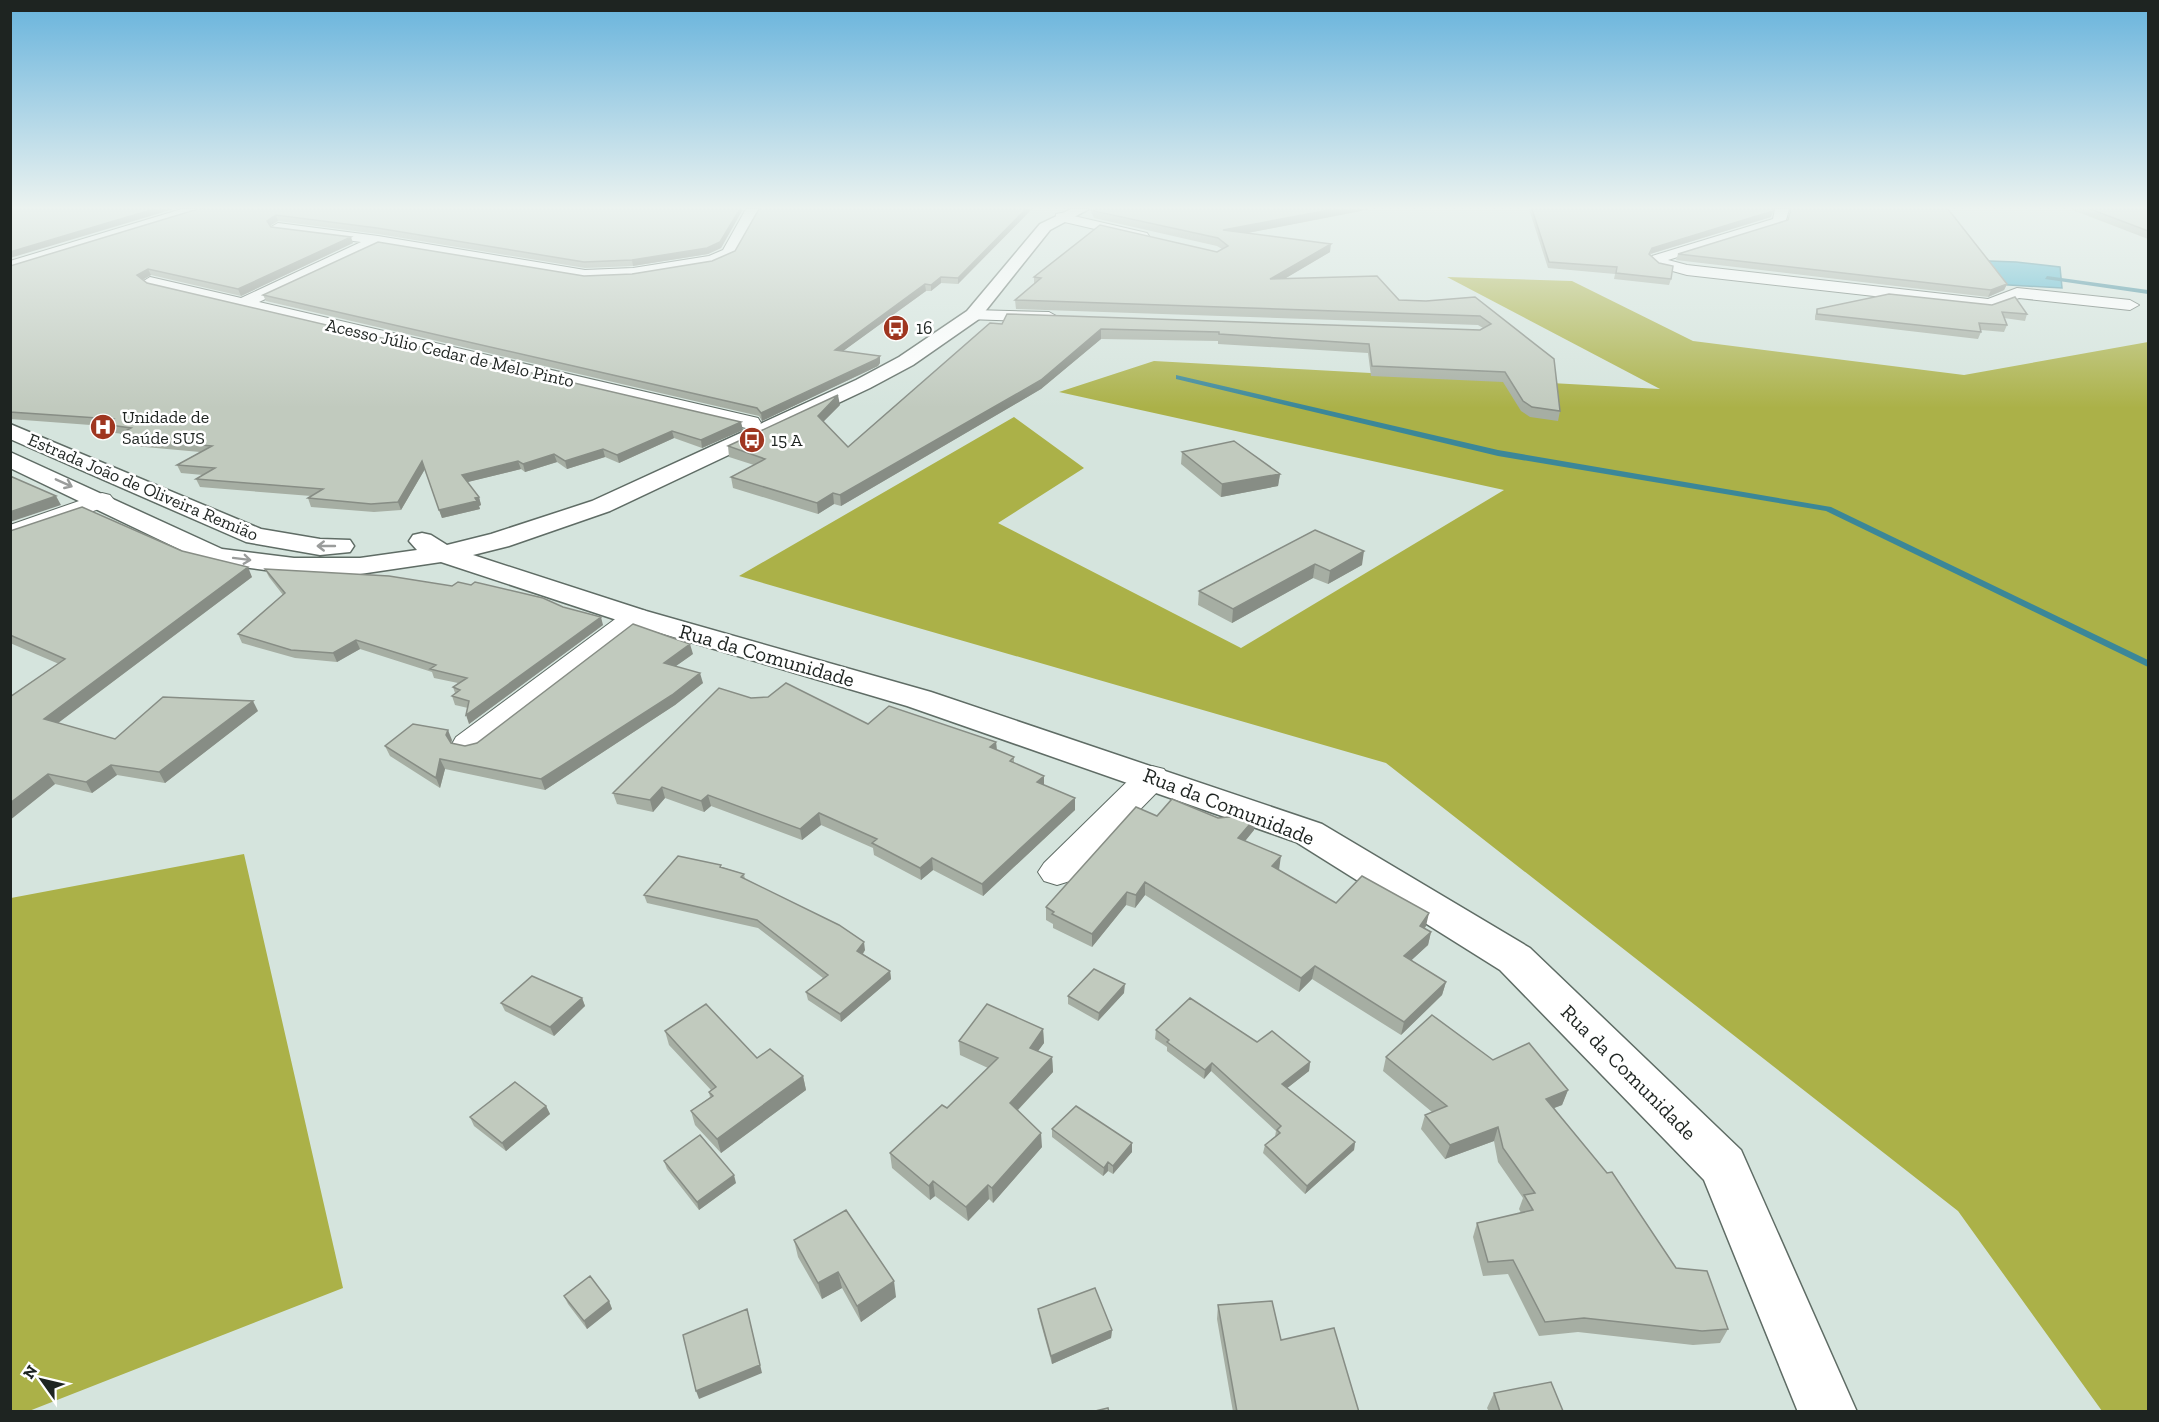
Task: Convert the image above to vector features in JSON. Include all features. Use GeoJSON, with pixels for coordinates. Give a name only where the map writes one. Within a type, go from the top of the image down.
{"type":"FeatureCollection","features":[{"type":"Feature","properties":{"kind":"main road","name":"Estrada João de Oliveira Remião"},"geometry":{"type":"LineString","coordinates":[[10,459],[102,500],[216,556],[294,566],[360,566],[432,548],[585,496],[750,423],[890,356],[950,314],[986,275]]}},
{"type":"Feature","properties":{"kind":"main road","name":"Estrada João de Oliveira Remião"},"geometry":{"type":"LineString","coordinates":[[10,431],[255,536],[320,547],[432,548],[500,540],[602,506],[863,384],[906,361],[973,315],[1005,275]]}},
{"type":"Feature","properties":{"kind":"main road","name":"Rua da Comunidade"},"geometry":{"type":"LineString","coordinates":[[432,548],[636,617],[919,699],[1152,777],[1308,833],[1515,959],[1723,1166],[1828,1412]]}},
{"type":"Feature","properties":{"kind":"street"},"geometry":{"type":"LineString","coordinates":[[242,304],[303,275]]}},
{"type":"Feature","properties":{"kind":"street"},"geometry":{"type":"LineString","coordinates":[[1735,275],[1990,304],[2017,293],[2130,305]]}},
{"type":"Feature","properties":{"kind":"street","name":"Acesso Júlio Cedar de Melo Pinto"},"geometry":{"type":"LineString","coordinates":[[150,282],[750,423]]}},
{"type":"Feature","properties":{"kind":"street"},"geometry":{"type":"LineString","coordinates":[[973,315],[1067,318]]}},
{"type":"Feature","properties":{"kind":"street"},"geometry":{"type":"LineString","coordinates":[[10,534],[102,500]]}},
{"type":"Feature","properties":{"kind":"street"},"geometry":{"type":"LineString","coordinates":[[468,744],[636,617]]}},
{"type":"Feature","properties":{"kind":"street"},"geometry":{"type":"LineString","coordinates":[[1057,872],[1152,777]]}},
{"type":"Feature","properties":{"kind":"green space"},"geometry":{"type":"Polygon","coordinates":[[[1447,277],[1572,281],[1693,341],[1964,375],[2148,342],[2148,1411],[2102,1411],[1958,1211],[1386,763],[739,576],[1014,417],[1084,468],[998,523],[1241,648],[1504,490],[1059,392],[1154,361],[1660,389],[1447,277]]]}},
{"type":"Feature","properties":{"kind":"green space"},"geometry":{"type":"Polygon","coordinates":[[[244,854],[343,1288],[29,1411],[11,1411],[11,898],[244,854]]]}},
{"type":"Feature","properties":{"kind":"water"},"geometry":{"type":"Polygon","coordinates":[[[1973,275],[2061,275],[2062,288],[1992,284],[1973,275]]]}},
{"type":"Feature","properties":{"kind":"building"},"geometry":{"type":"Polygon","coordinates":[[[10,275],[137,275],[147,283],[741,422],[701,440],[672,431],[617,455],[603,449],[565,461],[554,454],[523,464],[518,461],[462,475],[479,497],[475,498],[477,501],[439,510],[422,461],[398,502],[371,504],[308,498],[323,489],[196,479],[215,468],[177,465],[212,446],[130,438],[137,435],[122,433],[131,428],[103,424],[113,419],[10,412],[10,275]]]}},
{"type":"Feature","properties":{"kind":"building"},"geometry":{"type":"Polygon","coordinates":[[[177,275],[268,275],[238,289],[177,275]]]}},
{"type":"Feature","properties":{"kind":"building"},"geometry":{"type":"Polygon","coordinates":[[[306,275],[961,275],[958,278],[941,277],[931,285],[925,284],[835,350],[880,356],[877,359],[761,413],[757,408],[263,295],[306,275]]]}},
{"type":"Feature","properties":{"kind":"building"},"geometry":{"type":"Polygon","coordinates":[[[1276,275],[1270,279],[1377,276],[1399,300],[1426,301],[1475,297],[1554,359],[1560,411],[1532,407],[1523,401],[1505,372],[1372,366],[1369,344],[1219,334],[1219,332],[1101,329],[1041,380],[840,495],[833,493],[817,503],[731,477],[765,459],[728,446],[838,395],[818,416],[848,447],[990,323],[1002,324],[1007,314],[1480,330],[1491,324],[1480,316],[1015,300],[1041,278],[1034,277],[1276,275]]]}},
{"type":"Feature","properties":{"kind":"building"},"geometry":{"type":"Polygon","coordinates":[[[1638,275],[1672,275],[1671,279],[1638,275]]]}},
{"type":"Feature","properties":{"kind":"building"},"geometry":{"type":"Polygon","coordinates":[[[1864,275],[2000,275],[2007,284],[1991,290],[1864,275]]]}},
{"type":"Feature","properties":{"kind":"building"},"geometry":{"type":"Polygon","coordinates":[[[1889,294],[1992,305],[2015,297],[2027,314],[2002,312],[2007,325],[1979,323],[1981,332],[1817,314],[1817,309],[1889,294]]]}},
{"type":"Feature","properties":{"kind":"building"},"geometry":{"type":"Polygon","coordinates":[[[1234,441],[1280,474],[1222,484],[1182,452],[1234,441]]]}},
{"type":"Feature","properties":{"kind":"building"},"geometry":{"type":"Polygon","coordinates":[[[10,476],[56,496],[10,512],[10,476]]]}},
{"type":"Feature","properties":{"kind":"building"},"geometry":{"type":"Polygon","coordinates":[[[82,507],[182,551],[248,567],[44,719],[115,739],[163,697],[253,701],[159,772],[111,765],[86,782],[48,774],[10,803],[10,697],[65,659],[10,635],[10,531],[82,507]]]}},
{"type":"Feature","properties":{"kind":"building"},"geometry":{"type":"Polygon","coordinates":[[[1315,530],[1364,551],[1330,571],[1315,564],[1233,609],[1199,591],[1315,530]]]}},
{"type":"Feature","properties":{"kind":"building"},"geometry":{"type":"Polygon","coordinates":[[[265,569],[389,576],[452,586],[458,582],[471,585],[475,582],[543,598],[563,607],[601,617],[466,715],[469,701],[452,696],[460,690],[453,687],[467,678],[430,669],[436,665],[356,640],[333,653],[291,650],[238,634],[285,593],[265,569]]]}},
{"type":"Feature","properties":{"kind":"building"},"geometry":{"type":"Polygon","coordinates":[[[633,624],[690,644],[664,663],[700,673],[672,695],[541,779],[440,759],[436,778],[385,746],[413,724],[448,730],[446,735],[451,743],[465,746],[477,743],[633,624]]]}},
{"type":"Feature","properties":{"kind":"building"},"geometry":{"type":"Polygon","coordinates":[[[786,683],[868,724],[889,706],[996,742],[990,747],[1014,757],[1010,761],[1044,776],[1037,782],[1075,798],[982,884],[932,858],[920,868],[872,843],[877,839],[819,813],[800,829],[708,795],[701,801],[662,787],[650,800],[613,793],[719,688],[751,698],[768,697],[786,683]]]}},
{"type":"Feature","properties":{"kind":"building"},"geometry":{"type":"Polygon","coordinates":[[[1172,799],[1218,818],[1250,815],[1256,817],[1238,838],[1281,856],[1272,866],[1336,903],[1362,876],[1429,913],[1420,926],[1431,932],[1404,956],[1446,982],[1404,1022],[1315,966],[1301,978],[1145,882],[1136,895],[1127,892],[1092,934],[1052,914],[1054,912],[1046,907],[1136,807],[1157,816],[1172,799]]]}},
{"type":"Feature","properties":{"kind":"building"},"geometry":{"type":"Polygon","coordinates":[[[678,856],[721,865],[720,867],[744,874],[741,877],[839,925],[864,942],[857,951],[890,971],[840,1014],[806,992],[828,975],[757,920],[644,895],[678,856]]]}},
{"type":"Feature","properties":{"kind":"building"},"geometry":{"type":"Polygon","coordinates":[[[1094,969],[1125,984],[1099,1013],[1068,996],[1094,969]]]}},
{"type":"Feature","properties":{"kind":"building"},"geometry":{"type":"Polygon","coordinates":[[[532,976],[582,998],[550,1027],[501,1003],[532,976]]]}},
{"type":"Feature","properties":{"kind":"building"},"geometry":{"type":"Polygon","coordinates":[[[1190,998],[1257,1042],[1272,1031],[1310,1062],[1282,1084],[1355,1142],[1307,1186],[1265,1145],[1280,1133],[1277,1130],[1281,1126],[1212,1063],[1205,1070],[1167,1042],[1169,1040],[1156,1030],[1190,998]]]}},
{"type":"Feature","properties":{"kind":"building"},"geometry":{"type":"Polygon","coordinates":[[[706,1004],[757,1058],[770,1049],[803,1076],[717,1139],[691,1111],[713,1096],[709,1092],[716,1087],[665,1031],[706,1004]]]}},
{"type":"Feature","properties":{"kind":"building"},"geometry":{"type":"Polygon","coordinates":[[[987,1004],[1043,1029],[1030,1048],[1052,1057],[1010,1103],[1041,1133],[992,1188],[988,1185],[966,1207],[933,1181],[929,1186],[890,1153],[942,1105],[947,1108],[998,1058],[959,1041],[987,1004]]]}},
{"type":"Feature","properties":{"kind":"building"},"geometry":{"type":"Polygon","coordinates":[[[1432,1015],[1493,1060],[1529,1043],[1568,1090],[1546,1099],[1607,1173],[1612,1172],[1676,1268],[1707,1271],[1728,1329],[1702,1331],[1584,1318],[1545,1322],[1513,1260],[1488,1262],[1477,1223],[1533,1210],[1524,1195],[1535,1193],[1503,1148],[1498,1127],[1450,1145],[1425,1115],[1447,1106],[1386,1057],[1432,1015]]]}},
{"type":"Feature","properties":{"kind":"building"},"geometry":{"type":"Polygon","coordinates":[[[515,1082],[546,1106],[502,1143],[470,1117],[515,1082]]]}},
{"type":"Feature","properties":{"kind":"building"},"geometry":{"type":"Polygon","coordinates":[[[1076,1106],[1132,1143],[1113,1166],[1108,1162],[1104,1168],[1052,1129],[1076,1106]]]}},
{"type":"Feature","properties":{"kind":"building"},"geometry":{"type":"Polygon","coordinates":[[[700,1135],[734,1175],[697,1202],[664,1161],[700,1135]]]}},
{"type":"Feature","properties":{"kind":"building"},"geometry":{"type":"Polygon","coordinates":[[[846,1210],[894,1281],[857,1306],[838,1272],[818,1283],[794,1240],[846,1210]]]}},
{"type":"Feature","properties":{"kind":"building"},"geometry":{"type":"Polygon","coordinates":[[[590,1276],[609,1301],[584,1321],[564,1296],[590,1276]]]}},
{"type":"Feature","properties":{"kind":"building"},"geometry":{"type":"Polygon","coordinates":[[[1095,1288],[1112,1330],[1051,1356],[1038,1309],[1095,1288]]]}},
{"type":"Feature","properties":{"kind":"building"},"geometry":{"type":"Polygon","coordinates":[[[1272,1301],[1281,1340],[1334,1328],[1359,1412],[1237,1412],[1218,1305],[1272,1301]]]}},
{"type":"Feature","properties":{"kind":"building"},"geometry":{"type":"Polygon","coordinates":[[[747,1309],[760,1365],[696,1391],[683,1335],[747,1309]]]}},
{"type":"Feature","properties":{"kind":"building"},"geometry":{"type":"Polygon","coordinates":[[[1551,1382],[1563,1411],[1638,1412],[1500,1412],[1494,1393],[1551,1382]]]}},
{"type":"Feature","properties":{"kind":"building"},"geometry":{"type":"Polygon","coordinates":[[[1108,1408],[1109,1412],[1091,1412],[1108,1408]]]}},
{"type":"Feature","properties":{"kind":"waterway"},"geometry":{"type":"LineString","coordinates":[[2047,278],[2148,292]]}},
{"type":"Feature","properties":{"kind":"waterway"},"geometry":{"type":"LineString","coordinates":[[1179,377],[1498,453],[1828,509],[2148,664]]}},
{"type":"Feature","properties":{"kind":"place","name":"16"},"geometry":{"type":"Point","coordinates":[896,328]}},
{"type":"Feature","properties":{"kind":"place","name":"Unidade de Saúde SUS"},"geometry":{"type":"Point","coordinates":[103,427]}},
{"type":"Feature","properties":{"kind":"place","name":"15 A"},"geometry":{"type":"Point","coordinates":[752,440]}}]}
